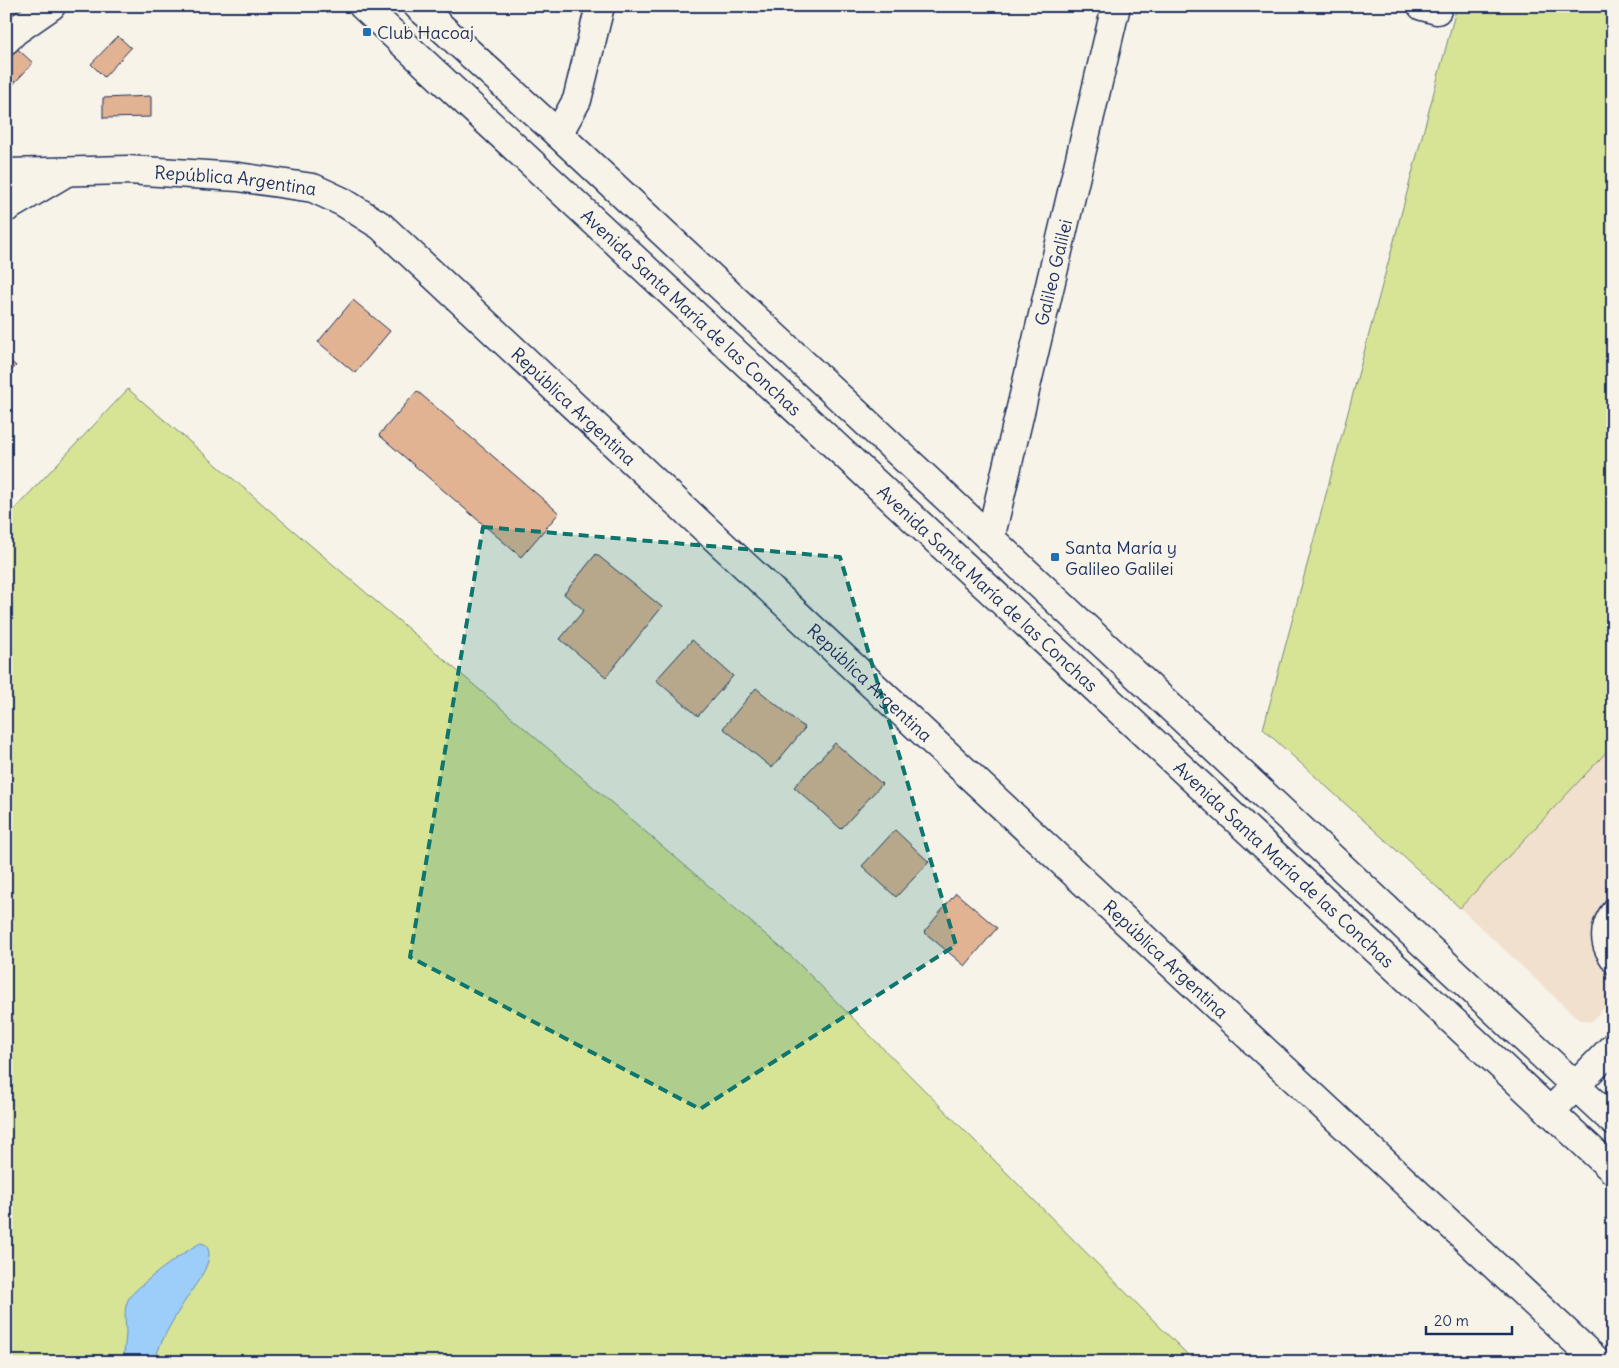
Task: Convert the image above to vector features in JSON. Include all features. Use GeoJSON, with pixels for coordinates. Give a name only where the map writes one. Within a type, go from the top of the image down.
{"type":"FeatureCollection","features":[{"type":"Feature","properties":{"kind":"main road"},"geometry":{"type":"LineString","coordinates":[[9,31],[51,6]]}},
{"type":"Feature","properties":{"kind":"main road","name":"Avenida Santa María de las Conchas"},"geometry":{"type":"LineString","coordinates":[[363,6],[1461,1029],[1470,1060],[1534,1118],[1550,1112]]}},
{"type":"Feature","properties":{"kind":"main road","name":"Avenida Santa María de las Conchas"},"geometry":{"type":"LineString","coordinates":[[418,6],[558,134],[1613,1121]]}},
{"type":"Feature","properties":{"kind":"main road"},"geometry":{"type":"LineString","coordinates":[[558,134],[577,100],[600,6]]}},
{"type":"Feature","properties":{"kind":"main road","name":"Galileo Galilei"},"geometry":{"type":"LineString","coordinates":[[990,539],[1116,6]]}},
{"type":"Feature","properties":{"kind":"main road","name":"República Argentina"},"geometry":{"type":"LineString","coordinates":[[6,173],[128,170],[238,177],[313,188],[343,202],[382,226],[1598,1362]]}},
{"type":"Feature","properties":{"kind":"main road","name":"República Argentina"},"geometry":{"type":"LineString","coordinates":[[6,208],[66,173]]}},
{"type":"Feature","properties":{"kind":"main road"},"geometry":{"type":"LineString","coordinates":[[1613,1047],[1550,1112],[1613,1170]]}},
{"type":"Feature","properties":{"kind":"lane"},"geometry":{"type":"LineString","coordinates":[[1613,907],[1607,913],[1602,928],[1602,945],[1613,965]]}},
{"type":"Feature","properties":{"kind":"highlighted area"},"geometry":{"type":"Polygon","coordinates":[[[483,527],[840,557],[956,945],[700,1109],[410,957],[483,527]]]}},
{"type":"Feature","properties":{"kind":"shaded area"},"geometry":{"type":"Polygon","coordinates":[[[1613,745],[1613,998],[1591,1022],[1578,1019],[1460,908],[1613,745]]]}},
{"type":"Feature","properties":{"kind":"green space"},"geometry":{"type":"Polygon","coordinates":[[[1457,6],[1613,6],[1613,745],[1460,908],[1263,729],[1457,6]]]}},
{"type":"Feature","properties":{"kind":"green space"},"geometry":{"type":"Polygon","coordinates":[[[128,389],[793,958],[1195,1362],[6,1362],[6,518],[128,389]]]}},
{"type":"Feature","properties":{"kind":"water"},"geometry":{"type":"Polygon","coordinates":[[[201,1243],[206,1245],[209,1251],[207,1265],[180,1308],[160,1346],[155,1362],[123,1362],[126,1334],[125,1313],[128,1300],[140,1287],[162,1269],[201,1243]]]}},
{"type":"Feature","properties":{"kind":"building"},"geometry":{"type":"Polygon","coordinates":[[[118,36],[131,48],[104,77],[91,64],[118,36]]]}},
{"type":"Feature","properties":{"kind":"building"},"geometry":{"type":"Polygon","coordinates":[[[11,43],[33,63],[6,92],[6,48],[11,43]]]}},
{"type":"Feature","properties":{"kind":"building"},"geometry":{"type":"Polygon","coordinates":[[[151,96],[151,117],[103,118],[103,98],[151,96]]]}},
{"type":"Feature","properties":{"kind":"building"},"geometry":{"type":"Polygon","coordinates":[[[353,300],[390,331],[355,373],[318,342],[353,300]]]}},
{"type":"Feature","properties":{"kind":"building"},"geometry":{"type":"Polygon","coordinates":[[[6,357],[16,366],[6,376],[6,357]]]}},
{"type":"Feature","properties":{"kind":"building"},"geometry":{"type":"Polygon","coordinates":[[[417,391],[559,513],[521,557],[379,435],[417,391]]]}},
{"type":"Feature","properties":{"kind":"building"},"geometry":{"type":"Polygon","coordinates":[[[596,554],[662,607],[606,677],[560,639],[584,610],[564,594],[596,554]]]}},
{"type":"Feature","properties":{"kind":"building"},"geometry":{"type":"Polygon","coordinates":[[[692,640],[733,676],[698,716],[656,680],[692,640]]]}},
{"type":"Feature","properties":{"kind":"building"},"geometry":{"type":"Polygon","coordinates":[[[756,688],[805,728],[772,768],[723,728],[756,688]]]}},
{"type":"Feature","properties":{"kind":"building"},"geometry":{"type":"Polygon","coordinates":[[[835,743],[882,784],[841,829],[794,787],[835,743]]]}},
{"type":"Feature","properties":{"kind":"building"},"geometry":{"type":"Polygon","coordinates":[[[895,830],[929,862],[896,897],[862,866],[895,830]]]}},
{"type":"Feature","properties":{"kind":"building"},"geometry":{"type":"Polygon","coordinates":[[[956,893],[997,928],[965,966],[924,932],[956,893]]]}},
{"type":"Feature","properties":{"kind":"place","name":"Club Hacoaj"},"geometry":{"type":"Point","coordinates":[367,32]}},
{"type":"Feature","properties":{"kind":"place","name":"Santa María y Galileo Galilei"},"geometry":{"type":"Point","coordinates":[1055,557]}}]}
